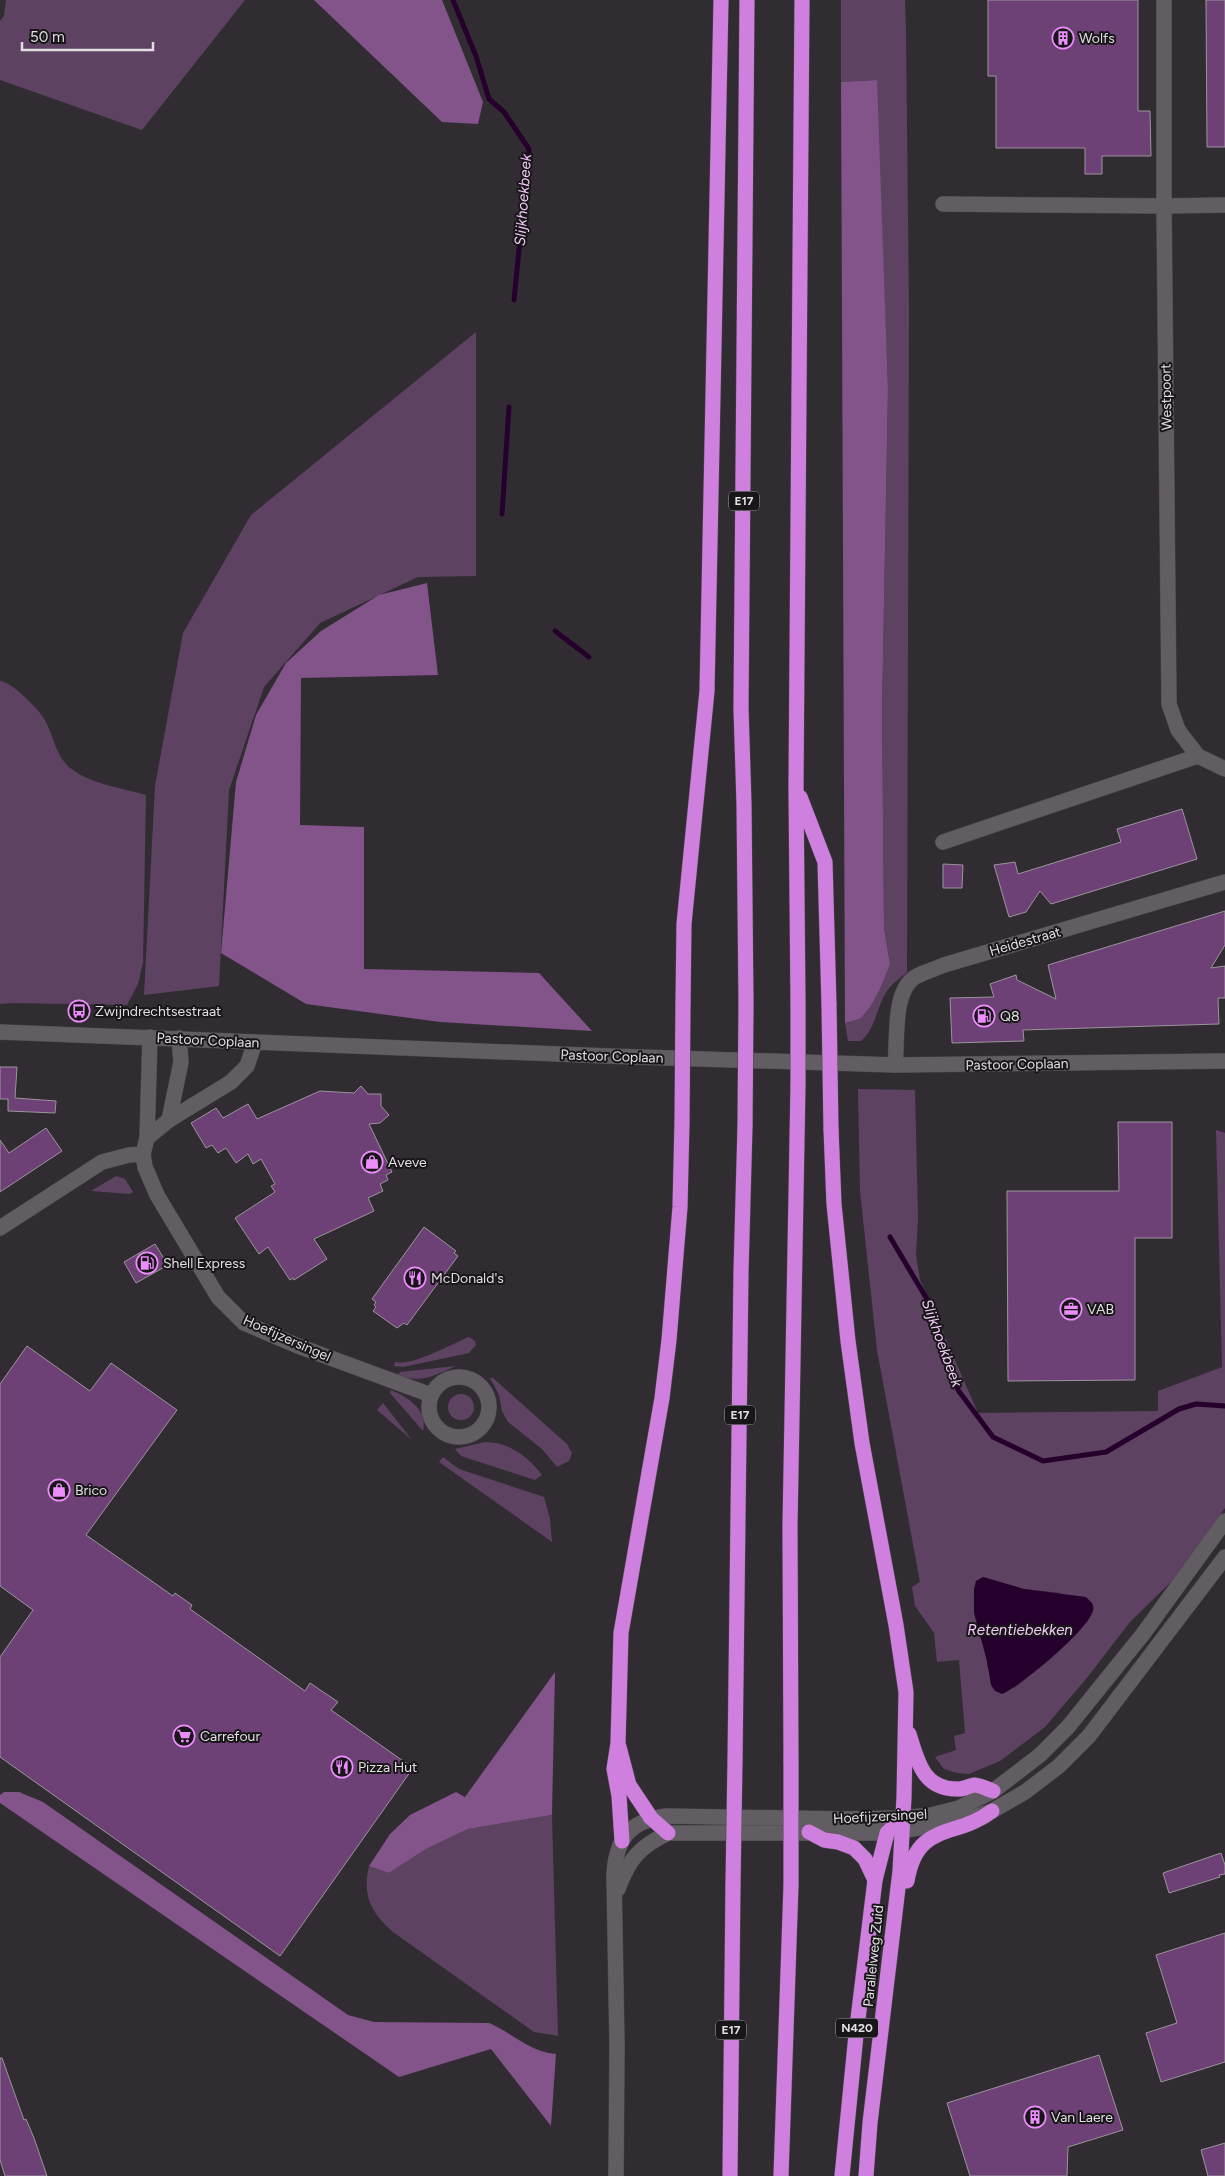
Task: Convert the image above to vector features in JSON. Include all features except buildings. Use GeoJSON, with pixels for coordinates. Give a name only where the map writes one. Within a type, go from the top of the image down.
{"type":"FeatureCollection","features":[{"type":"Feature","properties":{"kind":"highway"},"geometry":{"type":"LineString","coordinates":[[622,1841],[619,1796],[614,1768],[618,1743],[621,1633],[662,1398],[680,1208],[684,924],[707,691],[721,0]]}},
{"type":"Feature","properties":{"kind":"highway","name":"E17"},"geometry":{"type":"LineString","coordinates":[[730,2176],[746,1003],[741,708],[747,0]]}},
{"type":"Feature","properties":{"kind":"highway"},"geometry":{"type":"LineString","coordinates":[[781,2176],[791,1885],[790,1526],[799,1129],[796,788],[802,0]]}},
{"type":"Feature","properties":{"kind":"highway"},"geometry":{"type":"LineString","coordinates":[[796,788],[825,862],[834,1204],[848,1341],[862,1443],[896,1625],[906,1692],[906,1720],[897,1827]]}},
{"type":"Feature","properties":{"kind":"highway"},"geometry":{"type":"LineString","coordinates":[[906,1720],[919,1763],[928,1779],[944,1788],[960,1789],[976,1785],[993,1791]]}},
{"type":"Feature","properties":{"kind":"highway"},"geometry":{"type":"LineString","coordinates":[[618,1743],[629,1785],[651,1818],[668,1833]]}},
{"type":"Feature","properties":{"kind":"highway"},"geometry":{"type":"LineString","coordinates":[[894,1917],[906,1888],[912,1858],[919,1847],[930,1838],[942,1832],[981,1820],[992,1811]]}},
{"type":"Feature","properties":{"kind":"highway","name":"Parallelweg Zuid"},"geometry":{"type":"LineString","coordinates":[[842,2176],[856,2035],[875,1880],[897,1827]]}},
{"type":"Feature","properties":{"kind":"highway","name":"Parallelweg Zuid"},"geometry":{"type":"LineString","coordinates":[[866,2176],[870,2123],[900,1871],[897,1827]]}},
{"type":"Feature","properties":{"kind":"highway"},"geometry":{"type":"LineString","coordinates":[[810,1832],[824,1840],[838,1842],[854,1848],[865,1859],[875,1880]]}},
{"type":"Feature","properties":{"kind":"street","name":"Westpoort"},"geometry":{"type":"LineString","coordinates":[[1164,0],[1169,704],[1178,730],[1198,756],[1225,769]]}},
{"type":"Feature","properties":{"kind":"street"},"geometry":{"type":"LineString","coordinates":[[943,204],[1225,205]]}},
{"type":"Feature","properties":{"kind":"street"},"geometry":{"type":"LineString","coordinates":[[943,842],[1198,756]]}},
{"type":"Feature","properties":{"kind":"street","name":"Heidestraat"},"geometry":{"type":"LineString","coordinates":[[895,1065],[895,1038],[902,993],[914,978],[944,965],[1225,882]]}},
{"type":"Feature","properties":{"kind":"street","name":"Pastoor Coplaan"},"geometry":{"type":"LineString","coordinates":[[0,1032],[895,1065],[1225,1061]]}},
{"type":"Feature","properties":{"kind":"street"},"geometry":{"type":"LineString","coordinates":[[0,1228],[102,1162],[129,1155],[143,1154],[147,1138],[150,1037]]}},
{"type":"Feature","properties":{"kind":"street"},"geometry":{"type":"LineString","coordinates":[[169,1120],[181,1062],[179,1038]]}},
{"type":"Feature","properties":{"kind":"street"},"geometry":{"type":"LineString","coordinates":[[147,1138],[169,1120],[231,1082],[247,1066],[255,1042]]}},
{"type":"Feature","properties":{"kind":"street"},"geometry":{"type":"LineString","coordinates":[[1199,1062],[1225,1069]]}},
{"type":"Feature","properties":{"kind":"street","name":"Hoefijzersingel"},"geometry":{"type":"LineString","coordinates":[[143,1154],[145,1167],[157,1195],[218,1297],[244,1323],[298,1346],[431,1394]]}},
{"type":"Feature","properties":{"kind":"street"},"geometry":{"type":"LineString","coordinates":[[454,1377],[473,1380],[487,1394],[489,1413],[480,1430],[471,1435],[453,1437],[444,1434],[432,1420],[429,1403],[431,1394],[444,1380],[454,1377]]}},
{"type":"Feature","properties":{"kind":"street","name":"Hoefijzersingel"},"geometry":{"type":"LineString","coordinates":[[622,1841],[629,1831],[651,1818],[666,1816],[846,1819],[897,1827],[931,1814],[959,1808],[993,1791],[1040,1755],[1068,1727],[1142,1634],[1225,1520]]}},
{"type":"Feature","properties":{"kind":"street","name":"Hoefijzersingel"},"geometry":{"type":"LineString","coordinates":[[668,1833],[810,1832],[897,1827],[962,1821],[992,1811],[1025,1792],[1060,1766],[1089,1736],[1225,1557]]}},
{"type":"Feature","properties":{"kind":"street"},"geometry":{"type":"LineString","coordinates":[[614,1899],[625,1870],[635,1855],[651,1842],[668,1833]]}},
{"type":"Feature","properties":{"kind":"street"},"geometry":{"type":"LineString","coordinates":[[616,2176],[617,2045],[614,1899],[615,1855],[622,1841]]}},
{"type":"Feature","properties":{"kind":"shaded area"},"geometry":{"type":"Polygon","coordinates":[[[6,0],[245,0],[142,130],[0,80],[0,21],[4,16],[6,0]]]}},
{"type":"Feature","properties":{"kind":"shaded area"},"geometry":{"type":"Polygon","coordinates":[[[314,0],[442,0],[483,102],[478,124],[442,122],[314,0]]]}},
{"type":"Feature","properties":{"kind":"shaded area"},"geometry":{"type":"Polygon","coordinates":[[[841,0],[905,0],[906,31],[909,308],[907,972],[887,991],[870,1030],[861,1041],[848,1041],[845,1023],[860,1019],[890,964],[884,928],[882,711],[888,389],[876,80],[841,82],[841,0]]]}},
{"type":"Feature","properties":{"kind":"shaded area"},"geometry":{"type":"Polygon","coordinates":[[[877,80],[888,389],[882,711],[884,928],[890,964],[870,1007],[860,1019],[845,1023],[841,82],[877,80]]]}},
{"type":"Feature","properties":{"kind":"shaded area"},"geometry":{"type":"Polygon","coordinates":[[[476,332],[476,576],[418,577],[320,623],[264,687],[229,790],[219,986],[144,995],[155,786],[183,633],[251,515],[476,332]]]}},
{"type":"Feature","properties":{"kind":"shaded area"},"geometry":{"type":"Polygon","coordinates":[[[427,583],[438,675],[301,678],[300,825],[364,827],[364,969],[539,973],[592,1031],[440,1022],[306,1004],[221,953],[236,782],[256,715],[286,663],[321,631],[379,595],[427,583]]]}},
{"type":"Feature","properties":{"kind":"shaded area"},"geometry":{"type":"Polygon","coordinates":[[[0,681],[17,690],[40,713],[47,723],[57,750],[70,768],[97,782],[146,795],[143,963],[138,984],[127,1005],[0,1004],[0,681]]]}},
{"type":"Feature","properties":{"kind":"shaded area"},"geometry":{"type":"Polygon","coordinates":[[[858,1089],[915,1090],[918,1219],[916,1255],[920,1280],[978,1413],[1158,1411],[1158,1391],[1222,1367],[1216,1130],[1225,1133],[1225,1508],[1178,1575],[1130,1622],[1086,1679],[1045,1727],[1000,1761],[969,1774],[944,1769],[935,1757],[956,1750],[954,1736],[965,1733],[959,1660],[937,1662],[934,1633],[915,1606],[912,1587],[920,1582],[877,1350],[860,1191],[858,1089]],[[983,1577],[987,1666],[1014,1688],[1050,1659],[1076,1634],[1060,1593],[1024,1589],[983,1577]]]}},
{"type":"Feature","properties":{"kind":"shaded area"},"geometry":{"type":"Polygon","coordinates":[[[116,1176],[125,1179],[133,1192],[130,1194],[91,1191],[116,1176]]]}},
{"type":"Feature","properties":{"kind":"shaded area"},"geometry":{"type":"Polygon","coordinates":[[[469,1337],[475,1341],[476,1345],[469,1353],[403,1367],[394,1366],[395,1362],[412,1361],[422,1358],[469,1337]]]}},
{"type":"Feature","properties":{"kind":"shaded area"},"geometry":{"type":"Polygon","coordinates":[[[456,1366],[428,1377],[414,1379],[398,1375],[400,1372],[456,1366]]]}},
{"type":"Feature","properties":{"kind":"shaded area"},"geometry":{"type":"Polygon","coordinates":[[[490,1378],[493,1378],[567,1444],[572,1453],[569,1461],[557,1467],[542,1449],[508,1422],[502,1411],[499,1395],[490,1378]]]}},
{"type":"Feature","properties":{"kind":"shaded area"},"geometry":{"type":"Polygon","coordinates":[[[391,1390],[404,1396],[420,1411],[424,1423],[423,1431],[390,1393],[391,1390]]]}},
{"type":"Feature","properties":{"kind":"shaded area"},"geometry":{"type":"Polygon","coordinates":[[[461,1394],[470,1398],[474,1407],[470,1416],[461,1420],[452,1416],[448,1407],[452,1398],[461,1394]]]}},
{"type":"Feature","properties":{"kind":"shaded area"},"geometry":{"type":"Polygon","coordinates":[[[383,1403],[412,1440],[377,1410],[383,1403]]]}},
{"type":"Feature","properties":{"kind":"shaded area"},"geometry":{"type":"Polygon","coordinates":[[[485,1442],[502,1445],[517,1452],[531,1462],[542,1475],[535,1480],[461,1456],[455,1449],[485,1442]]]}},
{"type":"Feature","properties":{"kind":"shaded area"},"geometry":{"type":"Polygon","coordinates":[[[443,1457],[459,1469],[544,1497],[550,1519],[552,1542],[439,1462],[443,1457]]]}},
{"type":"Feature","properties":{"kind":"shaded area"},"geometry":{"type":"Polygon","coordinates":[[[555,1672],[552,1815],[468,1829],[426,1849],[389,1873],[369,1866],[390,1834],[410,1815],[456,1792],[465,1797],[555,1672]]]}},
{"type":"Feature","properties":{"kind":"shaded area"},"geometry":{"type":"Polygon","coordinates":[[[4,1792],[19,1792],[43,1802],[348,2015],[374,2022],[489,2023],[529,2046],[556,2054],[551,2126],[491,2049],[399,2077],[0,1803],[0,1795],[4,1792]]]}},
{"type":"Feature","properties":{"kind":"shaded area"},"geometry":{"type":"Polygon","coordinates":[[[552,1815],[558,2036],[534,2032],[393,1932],[374,1911],[370,1903],[367,1886],[369,1866],[389,1873],[426,1849],[468,1829],[552,1815]]]}},
{"type":"Feature","properties":{"kind":"water","name":"Retentiebekken"},"geometry":{"type":"Polygon","coordinates":[[[983,1577],[1024,1589],[1086,1597],[1093,1607],[1088,1620],[1067,1644],[1024,1680],[1002,1694],[995,1691],[991,1685],[987,1661],[974,1613],[976,1581],[983,1577]]]}},
{"type":"Feature","properties":{"kind":"waterway","name":"Slijkhoekbeek"},"geometry":{"type":"LineString","coordinates":[[453,0],[476,56],[489,99],[504,112],[529,149],[514,300]]}},
{"type":"Feature","properties":{"kind":"waterway","name":"Slijkhoekbeek"},"geometry":{"type":"LineString","coordinates":[[502,514],[509,407]]}},
{"type":"Feature","properties":{"kind":"waterway","name":"Slijkhoekbeek"},"geometry":{"type":"LineString","coordinates":[[555,631],[589,657]]}},
{"type":"Feature","properties":{"kind":"waterway","name":"Slijkhoekbeek"},"geometry":{"type":"LineString","coordinates":[[890,1237],[931,1306],[958,1390],[993,1437],[1043,1461],[1106,1452],[1179,1409],[1196,1404],[1225,1406]]}},
{"type":"Feature","properties":{"kind":"place","name":"Wolfs"},"geometry":{"type":"Point","coordinates":[1063,38]}},
{"type":"Feature","properties":{"kind":"place","name":"Zwijndrechtsestraat"},"geometry":{"type":"Point","coordinates":[79,1011]}},
{"type":"Feature","properties":{"kind":"place","name":"Q8"},"geometry":{"type":"Point","coordinates":[984,1016]}},
{"type":"Feature","properties":{"kind":"place","name":"Aveve"},"geometry":{"type":"Point","coordinates":[372,1162]}},
{"type":"Feature","properties":{"kind":"place","name":"Shell Express"},"geometry":{"type":"Point","coordinates":[147,1263]}},
{"type":"Feature","properties":{"kind":"place","name":"McDonald's"},"geometry":{"type":"Point","coordinates":[415,1278]}},
{"type":"Feature","properties":{"kind":"place","name":"VAB"},"geometry":{"type":"Point","coordinates":[1071,1309]}},
{"type":"Feature","properties":{"kind":"place","name":"Brico"},"geometry":{"type":"Point","coordinates":[59,1490]}},
{"type":"Feature","properties":{"kind":"place","name":"Carrefour"},"geometry":{"type":"Point","coordinates":[184,1736]}},
{"type":"Feature","properties":{"kind":"place","name":"Pizza Hut"},"geometry":{"type":"Point","coordinates":[342,1767]}},
{"type":"Feature","properties":{"kind":"place","name":"Van Laere"},"geometry":{"type":"Point","coordinates":[1035,2117]}}]}
